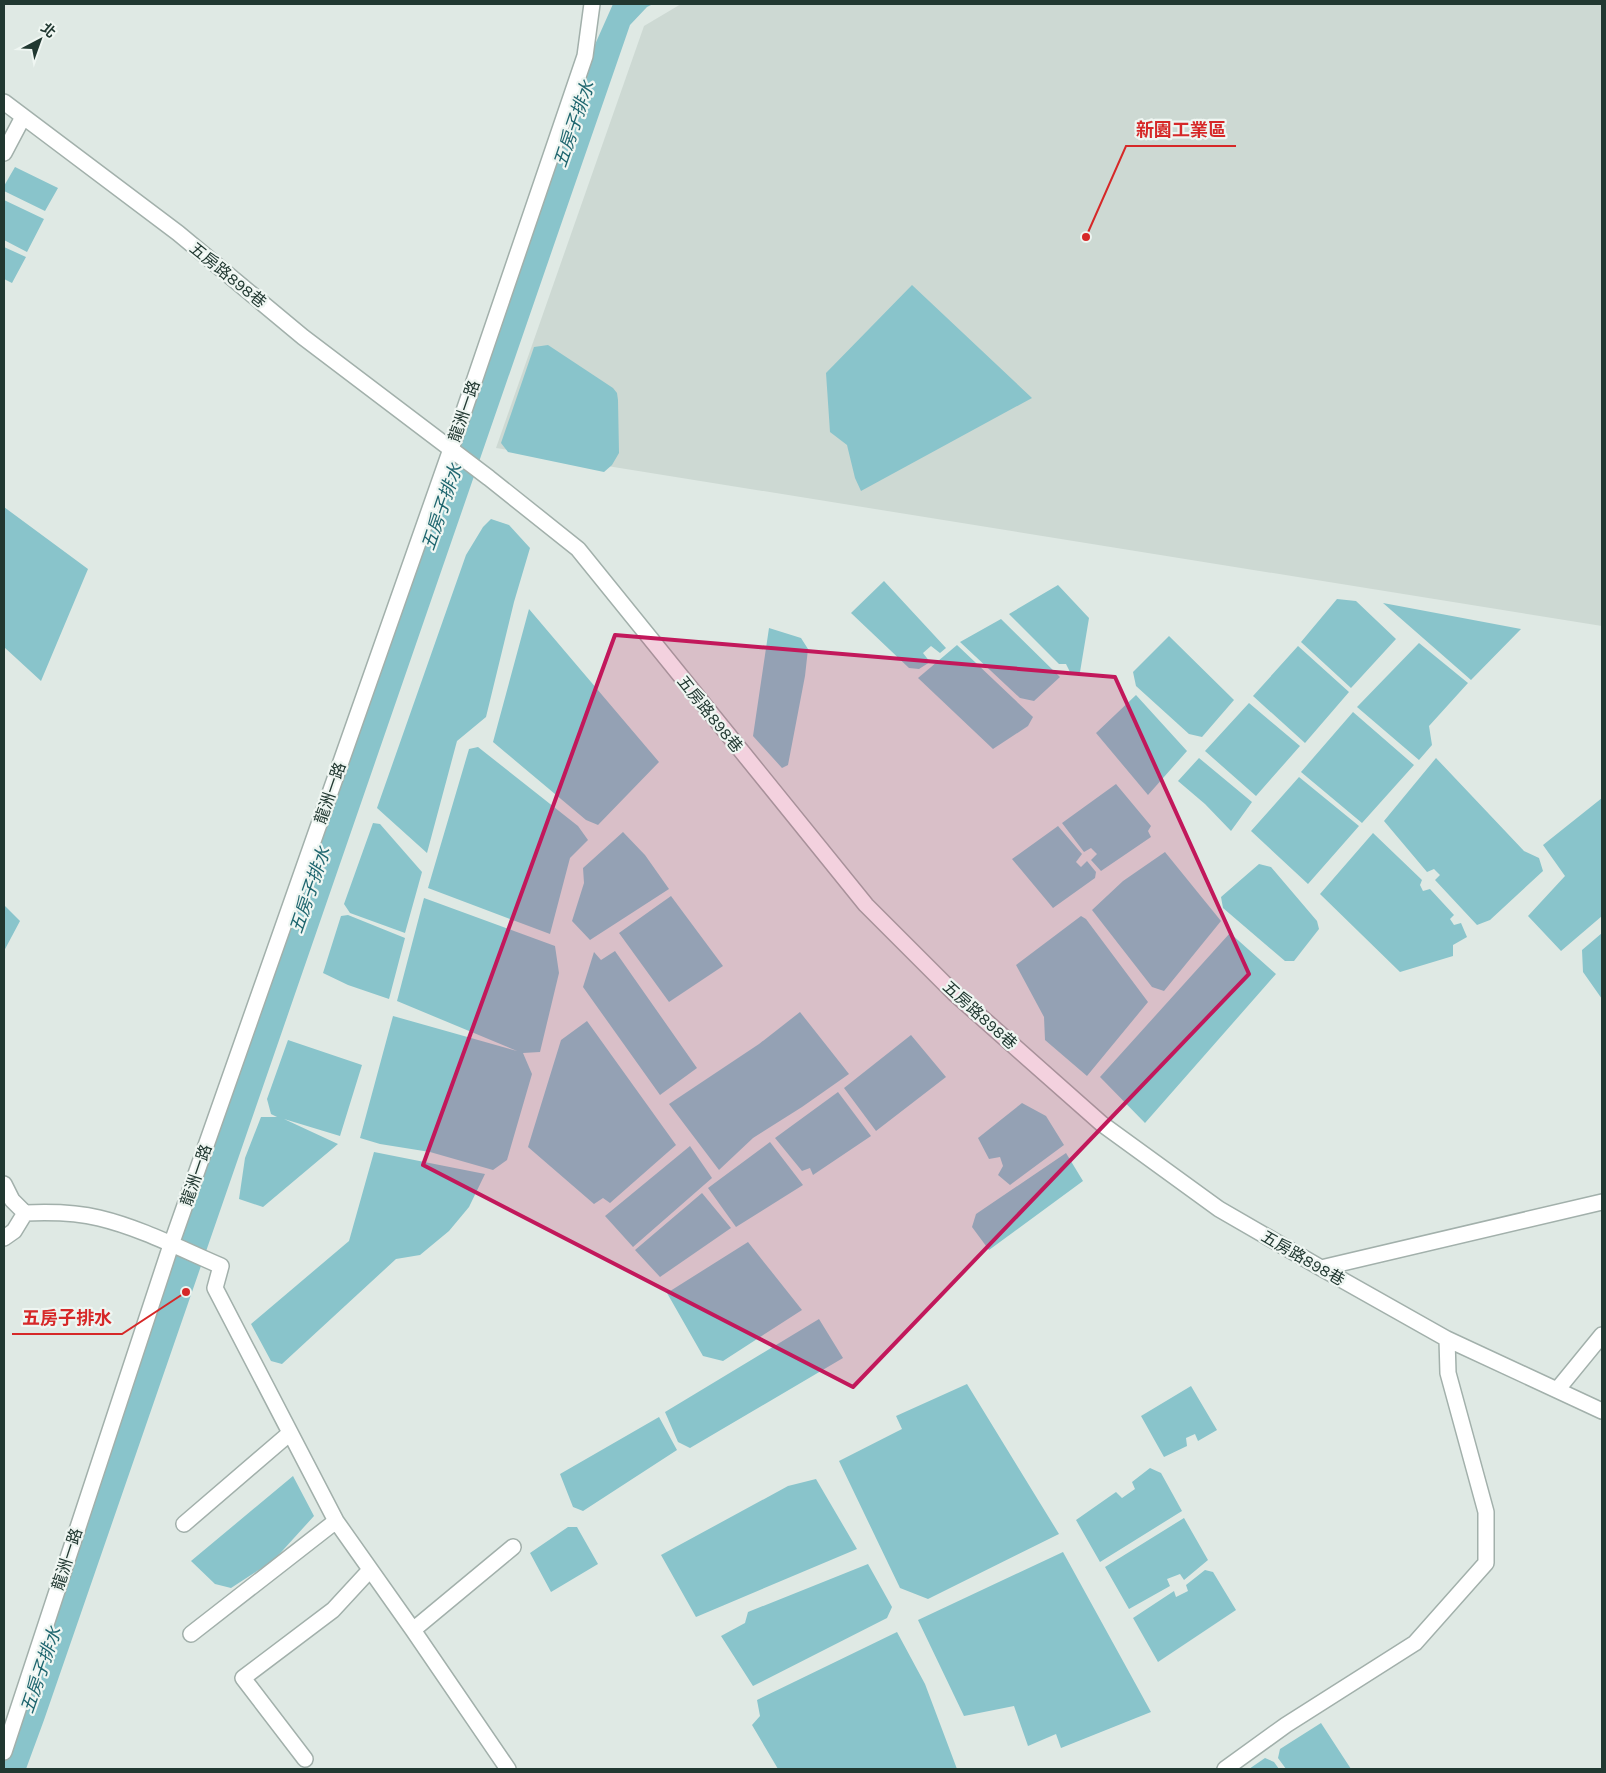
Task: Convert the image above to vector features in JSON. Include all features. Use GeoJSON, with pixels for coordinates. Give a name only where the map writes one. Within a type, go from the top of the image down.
{"type":"FeatureCollection","features":[{"type":"Feature","properties":{"kind":"street","name":"龍洲一路"},"geometry":{"type":"LineString","coordinates":[[4,1752],[171,1245],[451,449],[585,56],[592,4]]}},
{"type":"Feature","properties":{"kind":"street","name":"五房路898巷"},"geometry":{"type":"LineString","coordinates":[[4,102],[178,233],[303,337],[480,471],[578,549],[866,905],[954,993],[1102,1124],[1220,1209],[1320,1268],[1447,1339],[1602,1411]]}},
{"type":"Feature","properties":{"kind":"street"},"geometry":{"type":"LineString","coordinates":[[4,153],[23,118]]}},
{"type":"Feature","properties":{"kind":"street"},"geometry":{"type":"LineString","coordinates":[[4,1184],[12,1200],[25,1212],[62,1213],[98,1218],[135,1230],[221,1266],[215,1288],[336,1522],[508,1769]]}},
{"type":"Feature","properties":{"kind":"street"},"geometry":{"type":"LineString","coordinates":[[1320,1268],[1602,1202]]}},
{"type":"Feature","properties":{"kind":"street"},"geometry":{"type":"LineString","coordinates":[[4,1238],[14,1231],[25,1212]]}},
{"type":"Feature","properties":{"kind":"street"},"geometry":{"type":"LineString","coordinates":[[1557,1390],[1602,1335]]}},
{"type":"Feature","properties":{"kind":"street"},"geometry":{"type":"LineString","coordinates":[[1225,1769],[1286,1725],[1415,1643],[1486,1563],[1486,1512],[1448,1374],[1447,1339]]}},
{"type":"Feature","properties":{"kind":"street"},"geometry":{"type":"LineString","coordinates":[[184,1524],[290,1433]]}},
{"type":"Feature","properties":{"kind":"street"},"geometry":{"type":"LineString","coordinates":[[191,1634],[336,1522]]}},
{"type":"Feature","properties":{"kind":"street"},"geometry":{"type":"LineString","coordinates":[[413,1630],[514,1547]]}},
{"type":"Feature","properties":{"kind":"street"},"geometry":{"type":"LineString","coordinates":[[305,1759],[244,1678],[333,1610],[369,1571]]}},
{"type":"Feature","properties":{"kind":"highlighted area"},"geometry":{"type":"Polygon","coordinates":[[[615,635],[1115,677],[1249,974],[853,1387],[423,1165],[615,635]]]}},
{"type":"Feature","properties":{"kind":"shaded area"},"geometry":{"type":"Polygon","coordinates":[[[681,4],[1602,4],[1602,626],[496,448],[644,26],[681,4]]]}},
{"type":"Feature","properties":{"kind":"water"},"geometry":{"type":"Polygon","coordinates":[[[613,4],[653,4],[647,7],[630,25],[26,1769],[4,1769],[4,1726],[83,1520],[589,58],[613,4]]]}},
{"type":"Feature","properties":{"kind":"water"},"geometry":{"type":"Polygon","coordinates":[[[15,167],[58,188],[45,211],[4,191],[4,186],[15,167]]]}},
{"type":"Feature","properties":{"kind":"water"},"geometry":{"type":"Polygon","coordinates":[[[4,200],[44,219],[27,252],[4,240],[4,200]]]}},
{"type":"Feature","properties":{"kind":"water"},"geometry":{"type":"Polygon","coordinates":[[[4,247],[26,257],[12,283],[4,279],[4,247]]]}},
{"type":"Feature","properties":{"kind":"water"},"geometry":{"type":"Polygon","coordinates":[[[912,285],[1032,398],[861,491],[855,478],[847,445],[830,432],[826,373],[912,285]]]}},
{"type":"Feature","properties":{"kind":"water"},"geometry":{"type":"Polygon","coordinates":[[[548,345],[613,388],[617,393],[619,453],[612,465],[604,472],[508,452],[501,443],[534,347],[548,345]]]}},
{"type":"Feature","properties":{"kind":"water"},"geometry":{"type":"Polygon","coordinates":[[[4,507],[88,569],[41,681],[4,647],[4,507]]]}},
{"type":"Feature","properties":{"kind":"water"},"geometry":{"type":"Polygon","coordinates":[[[491,519],[509,525],[530,548],[514,602],[486,717],[457,741],[427,853],[377,808],[466,555],[483,527],[491,519]]]}},
{"type":"Feature","properties":{"kind":"water"},"geometry":{"type":"Polygon","coordinates":[[[884,581],[946,648],[940,653],[931,646],[923,653],[930,662],[919,669],[909,668],[851,613],[884,581]]]}},
{"type":"Feature","properties":{"kind":"water"},"geometry":{"type":"Polygon","coordinates":[[[1058,585],[1089,618],[1080,672],[1070,672],[1066,664],[1059,664],[1009,614],[1058,585]]]}},
{"type":"Feature","properties":{"kind":"water"},"geometry":{"type":"Polygon","coordinates":[[[1337,599],[1356,601],[1396,639],[1351,688],[1301,642],[1337,599]]]}},
{"type":"Feature","properties":{"kind":"water"},"geometry":{"type":"Polygon","coordinates":[[[1383,603],[1521,629],[1471,680],[1383,603]]]}},
{"type":"Feature","properties":{"kind":"water"},"geometry":{"type":"Polygon","coordinates":[[[529,609],[659,762],[598,825],[586,820],[493,742],[529,609]]]}},
{"type":"Feature","properties":{"kind":"water"},"geometry":{"type":"Polygon","coordinates":[[[1001,619],[1060,677],[1034,701],[1020,698],[960,642],[1001,619]]]}},
{"type":"Feature","properties":{"kind":"water"},"geometry":{"type":"Polygon","coordinates":[[[769,628],[801,638],[808,649],[805,676],[788,765],[782,768],[753,736],[769,628]]]}},
{"type":"Feature","properties":{"kind":"water"},"geometry":{"type":"Polygon","coordinates":[[[1169,636],[1234,700],[1202,737],[1189,734],[1136,686],[1133,672],[1169,636]]]}},
{"type":"Feature","properties":{"kind":"water"},"geometry":{"type":"Polygon","coordinates":[[[1419,643],[1468,683],[1429,726],[1432,745],[1419,760],[1357,707],[1419,643]]]}},
{"type":"Feature","properties":{"kind":"water"},"geometry":{"type":"Polygon","coordinates":[[[957,645],[1033,717],[1028,726],[993,749],[918,678],[957,645]]]}},
{"type":"Feature","properties":{"kind":"water"},"geometry":{"type":"Polygon","coordinates":[[[1298,646],[1349,692],[1305,743],[1253,696],[1298,646]]]}},
{"type":"Feature","properties":{"kind":"water"},"geometry":{"type":"Polygon","coordinates":[[[1136,695],[1187,751],[1148,795],[1096,733],[1136,695]]]}},
{"type":"Feature","properties":{"kind":"water"},"geometry":{"type":"Polygon","coordinates":[[[1249,703],[1300,746],[1256,796],[1205,751],[1249,703]]]}},
{"type":"Feature","properties":{"kind":"water"},"geometry":{"type":"Polygon","coordinates":[[[1353,712],[1414,765],[1362,823],[1301,772],[1353,712]]]}},
{"type":"Feature","properties":{"kind":"water"},"geometry":{"type":"Polygon","coordinates":[[[478,747],[578,826],[588,840],[570,858],[550,934],[428,888],[469,749],[478,747]]]}},
{"type":"Feature","properties":{"kind":"water"},"geometry":{"type":"Polygon","coordinates":[[[1199,758],[1252,802],[1231,831],[1205,804],[1178,781],[1199,758]]]}},
{"type":"Feature","properties":{"kind":"water"},"geometry":{"type":"Polygon","coordinates":[[[1436,758],[1524,851],[1539,858],[1543,871],[1490,920],[1477,925],[1435,880],[1440,875],[1434,869],[1427,872],[1384,821],[1436,758]]]}},
{"type":"Feature","properties":{"kind":"water"},"geometry":{"type":"Polygon","coordinates":[[[1299,777],[1359,826],[1308,884],[1251,831],[1299,777]]]}},
{"type":"Feature","properties":{"kind":"water"},"geometry":{"type":"Polygon","coordinates":[[[1116,784],[1151,826],[1148,831],[1151,837],[1101,871],[1091,860],[1097,854],[1091,848],[1084,852],[1062,823],[1116,784]]]}},
{"type":"Feature","properties":{"kind":"water"},"geometry":{"type":"Polygon","coordinates":[[[1602,798],[1602,916],[1561,951],[1528,916],[1565,876],[1543,845],[1602,798]]]}},
{"type":"Feature","properties":{"kind":"water"},"geometry":{"type":"Polygon","coordinates":[[[373,823],[380,824],[422,872],[405,933],[350,913],[344,904],[373,823]]]}},
{"type":"Feature","properties":{"kind":"water"},"geometry":{"type":"Polygon","coordinates":[[[1058,826],[1082,854],[1076,862],[1081,867],[1087,861],[1096,872],[1095,878],[1053,908],[1012,859],[1058,826]]]}},
{"type":"Feature","properties":{"kind":"water"},"geometry":{"type":"Polygon","coordinates":[[[623,832],[645,855],[669,889],[590,940],[572,921],[584,883],[583,868],[623,832]]]}},
{"type":"Feature","properties":{"kind":"water"},"geometry":{"type":"Polygon","coordinates":[[[1373,833],[1422,880],[1420,885],[1423,891],[1430,889],[1454,915],[1450,919],[1454,925],[1461,923],[1467,937],[1453,945],[1453,956],[1400,972],[1320,894],[1373,833]]]}},
{"type":"Feature","properties":{"kind":"water"},"geometry":{"type":"Polygon","coordinates":[[[1165,852],[1221,921],[1164,991],[1152,987],[1092,910],[1123,881],[1165,852]]]}},
{"type":"Feature","properties":{"kind":"water"},"geometry":{"type":"Polygon","coordinates":[[[1259,864],[1271,867],[1317,921],[1319,929],[1294,961],[1285,961],[1223,908],[1221,897],[1259,864]]]}},
{"type":"Feature","properties":{"kind":"water"},"geometry":{"type":"Polygon","coordinates":[[[671,896],[723,966],[669,1002],[619,933],[671,896]]]}},
{"type":"Feature","properties":{"kind":"water"},"geometry":{"type":"Polygon","coordinates":[[[424,898],[555,946],[559,973],[540,1052],[523,1053],[532,1074],[507,1160],[493,1170],[430,1152],[380,1144],[360,1138],[393,1016],[517,1051],[397,1001],[424,898]]]}},
{"type":"Feature","properties":{"kind":"water"},"geometry":{"type":"Polygon","coordinates":[[[4,905],[20,921],[4,951],[4,905]]]}},
{"type":"Feature","properties":{"kind":"water"},"geometry":{"type":"Polygon","coordinates":[[[348,915],[405,938],[389,999],[348,985],[323,973],[341,916],[348,915]]]}},
{"type":"Feature","properties":{"kind":"water"},"geometry":{"type":"Polygon","coordinates":[[[1081,916],[1086,919],[1148,1002],[1087,1076],[1045,1040],[1044,1017],[1016,965],[1081,916]]]}},
{"type":"Feature","properties":{"kind":"water"},"geometry":{"type":"Polygon","coordinates":[[[1230,933],[1276,974],[1145,1123],[1100,1077],[1230,933]]]}},
{"type":"Feature","properties":{"kind":"water"},"geometry":{"type":"Polygon","coordinates":[[[1602,933],[1602,999],[1583,972],[1582,950],[1602,933]]]}},
{"type":"Feature","properties":{"kind":"water"},"geometry":{"type":"Polygon","coordinates":[[[615,951],[697,1068],[660,1095],[583,987],[594,952],[601,960],[615,951]]]}},
{"type":"Feature","properties":{"kind":"water"},"geometry":{"type":"Polygon","coordinates":[[[800,1012],[849,1074],[753,1138],[719,1170],[669,1104],[759,1044],[800,1012]]]}},
{"type":"Feature","properties":{"kind":"water"},"geometry":{"type":"Polygon","coordinates":[[[587,1021],[676,1145],[610,1203],[603,1198],[594,1204],[528,1147],[561,1040],[587,1021]]]}},
{"type":"Feature","properties":{"kind":"water"},"geometry":{"type":"Polygon","coordinates":[[[911,1035],[946,1077],[876,1131],[844,1088],[911,1035]]]}},
{"type":"Feature","properties":{"kind":"water"},"geometry":{"type":"Polygon","coordinates":[[[288,1040],[362,1065],[340,1136],[284,1119],[338,1144],[263,1207],[239,1199],[245,1158],[261,1117],[277,1117],[271,1114],[267,1099],[288,1040]]]}},
{"type":"Feature","properties":{"kind":"water"},"geometry":{"type":"Polygon","coordinates":[[[838,1092],[871,1136],[813,1175],[810,1168],[802,1171],[775,1138],[838,1092]]]}},
{"type":"Feature","properties":{"kind":"water"},"geometry":{"type":"Polygon","coordinates":[[[1022,1103],[1046,1116],[1064,1145],[1010,1185],[998,1175],[1003,1166],[1000,1157],[989,1159],[978,1138],[1022,1103]]]}},
{"type":"Feature","properties":{"kind":"water"},"geometry":{"type":"Polygon","coordinates":[[[770,1142],[803,1185],[736,1227],[708,1188],[770,1142]]]}},
{"type":"Feature","properties":{"kind":"water"},"geometry":{"type":"Polygon","coordinates":[[[690,1146],[712,1178],[633,1247],[605,1216],[690,1146]]]}},
{"type":"Feature","properties":{"kind":"water"},"geometry":{"type":"Polygon","coordinates":[[[374,1152],[485,1174],[469,1207],[449,1231],[420,1255],[396,1259],[282,1364],[271,1361],[251,1324],[349,1241],[374,1152]]]}},
{"type":"Feature","properties":{"kind":"water"},"geometry":{"type":"Polygon","coordinates":[[[1066,1153],[1083,1181],[989,1250],[972,1227],[976,1214],[1066,1153]]]}},
{"type":"Feature","properties":{"kind":"water"},"geometry":{"type":"Polygon","coordinates":[[[702,1193],[731,1228],[660,1277],[635,1250],[702,1193]]]}},
{"type":"Feature","properties":{"kind":"water"},"geometry":{"type":"Polygon","coordinates":[[[748,1242],[802,1310],[723,1361],[703,1356],[667,1293],[748,1242]]]}},
{"type":"Feature","properties":{"kind":"water"},"geometry":{"type":"Polygon","coordinates":[[[819,1319],[843,1358],[690,1448],[678,1442],[665,1412],[819,1319]]]}},
{"type":"Feature","properties":{"kind":"water"},"geometry":{"type":"Polygon","coordinates":[[[967,1384],[1059,1534],[928,1599],[900,1588],[839,1461],[902,1429],[896,1416],[967,1384]]]}},
{"type":"Feature","properties":{"kind":"water"},"geometry":{"type":"Polygon","coordinates":[[[1191,1386],[1217,1430],[1198,1441],[1195,1434],[1186,1438],[1187,1446],[1164,1457],[1141,1416],[1191,1386]]]}},
{"type":"Feature","properties":{"kind":"water"},"geometry":{"type":"Polygon","coordinates":[[[659,1417],[677,1450],[583,1511],[573,1507],[560,1474],[659,1417]]]}},
{"type":"Feature","properties":{"kind":"water"},"geometry":{"type":"Polygon","coordinates":[[[1150,1468],[1161,1473],[1182,1511],[1100,1562],[1076,1520],[1116,1492],[1122,1498],[1135,1489],[1132,1482],[1150,1468]]]}},
{"type":"Feature","properties":{"kind":"water"},"geometry":{"type":"Polygon","coordinates":[[[293,1476],[314,1516],[274,1560],[231,1588],[215,1584],[191,1561],[293,1476]]]}},
{"type":"Feature","properties":{"kind":"water"},"geometry":{"type":"Polygon","coordinates":[[[816,1479],[857,1549],[696,1617],[661,1555],[788,1486],[816,1479]]]}},
{"type":"Feature","properties":{"kind":"water"},"geometry":{"type":"Polygon","coordinates":[[[1184,1518],[1208,1560],[1184,1580],[1180,1574],[1167,1579],[1170,1586],[1129,1609],[1105,1567],[1184,1518]]]}},
{"type":"Feature","properties":{"kind":"water"},"geometry":{"type":"Polygon","coordinates":[[[568,1527],[577,1527],[598,1564],[551,1592],[530,1553],[568,1527]]]}},
{"type":"Feature","properties":{"kind":"water"},"geometry":{"type":"Polygon","coordinates":[[[1063,1552],[1151,1712],[1061,1748],[1056,1734],[1028,1746],[1014,1706],[964,1716],[918,1620],[1063,1552]]]}},
{"type":"Feature","properties":{"kind":"water"},"geometry":{"type":"Polygon","coordinates":[[[868,1564],[892,1607],[887,1618],[753,1686],[721,1636],[745,1623],[748,1612],[868,1564]]]}},
{"type":"Feature","properties":{"kind":"water"},"geometry":{"type":"Polygon","coordinates":[[[1205,1570],[1213,1572],[1236,1610],[1158,1662],[1133,1618],[1174,1591],[1176,1597],[1188,1591],[1186,1585],[1205,1570]]]}},
{"type":"Feature","properties":{"kind":"water"},"geometry":{"type":"Polygon","coordinates":[[[897,1632],[925,1684],[957,1769],[778,1769],[752,1725],[760,1716],[757,1700],[897,1632]]]}},
{"type":"Feature","properties":{"kind":"water"},"geometry":{"type":"Polygon","coordinates":[[[1321,1723],[1351,1769],[1286,1769],[1278,1758],[1280,1749],[1321,1723]]]}},
{"type":"Feature","properties":{"kind":"water"},"geometry":{"type":"Polygon","coordinates":[[[1265,1758],[1274,1762],[1279,1769],[1249,1769],[1265,1758]]]}},
{"type":"Feature","properties":{"kind":"place","name":"新園工業區"},"geometry":{"type":"Point","coordinates":[1086,237]}},
{"type":"Feature","properties":{"kind":"place","name":"五房子排水"},"geometry":{"type":"Point","coordinates":[186,1292]}}]}
